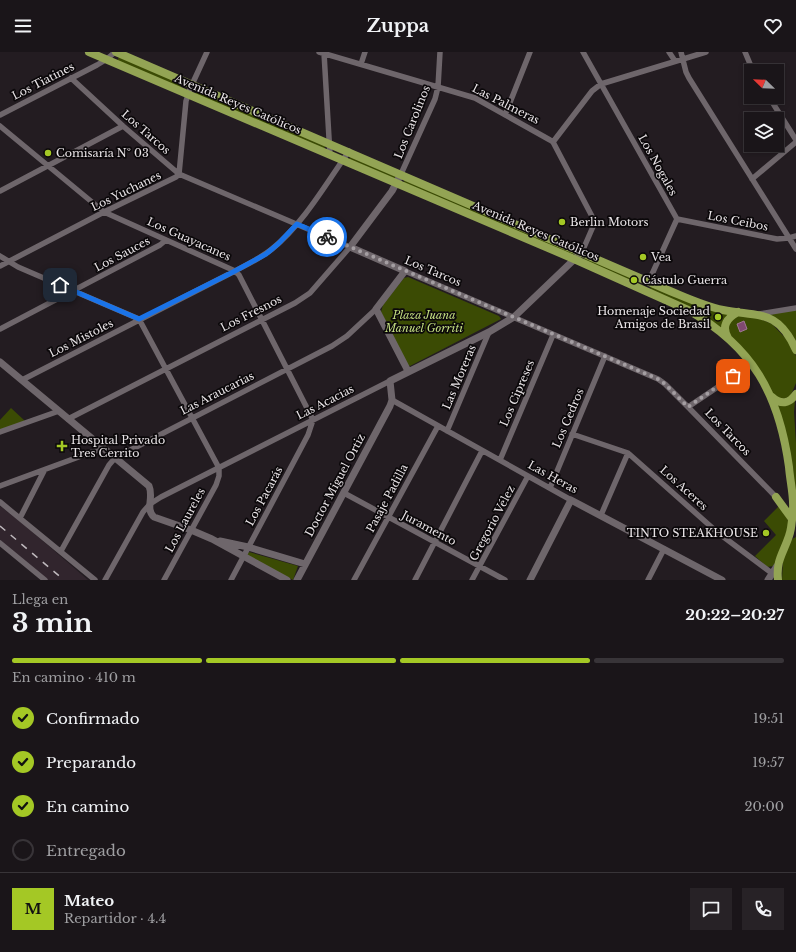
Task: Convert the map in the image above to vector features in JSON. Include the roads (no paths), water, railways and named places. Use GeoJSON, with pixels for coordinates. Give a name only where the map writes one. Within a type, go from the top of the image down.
{"type":"FeatureCollection","features":[{"type":"Feature","properties":{"kind":"main road","name":"Avenida Reyes Católicos"},"geometry":{"type":"LineString","coordinates":[[89,52],[574,259],[688,310],[728,338],[752,364],[771,397],[778,412],[786,442],[792,491],[792,519],[787,542],[780,555],[773,578]]}},
{"type":"Feature","properties":{"kind":"main road","name":"Avenida Reyes Católicos"},"geometry":{"type":"LineString","coordinates":[[116,52],[330,143],[649,282],[703,304],[724,310],[759,314],[772,320],[782,328],[796,350]]}},
{"type":"Feature","properties":{"kind":"main road"},"geometry":{"type":"LineString","coordinates":[[728,338],[725,330],[726,322],[728,318],[738,312]]}},
{"type":"Feature","properties":{"kind":"main road"},"geometry":{"type":"LineString","coordinates":[[771,397],[775,401],[782,403],[788,402],[796,394]]}},
{"type":"Feature","properties":{"kind":"main road"},"geometry":{"type":"LineString","coordinates":[[776,497],[787,497],[792,491]]}},
{"type":"Feature","properties":{"kind":"main road"},"geometry":{"type":"LineString","coordinates":[[776,497],[792,519]]}},
{"type":"Feature","properties":{"kind":"main road"},"geometry":{"type":"LineString","coordinates":[[787,542],[796,535]]}},
{"type":"Feature","properties":{"kind":"street","name":"Los Tiatines"},"geometry":{"type":"LineString","coordinates":[[0,115],[107,59],[116,52]]}},
{"type":"Feature","properties":{"kind":"street"},"geometry":{"type":"LineString","coordinates":[[179,174],[188,94],[207,52]]}},
{"type":"Feature","properties":{"kind":"street"},"geometry":{"type":"LineString","coordinates":[[361,64],[365,52]]}},
{"type":"Feature","properties":{"kind":"street","name":"Los Carolinos"},"geometry":{"type":"LineString","coordinates":[[401,174],[432,106],[438,87],[440,52]]}},
{"type":"Feature","properties":{"kind":"street"},"geometry":{"type":"LineString","coordinates":[[505,115],[530,52]]}},
{"type":"Feature","properties":{"kind":"street","name":"Los Nogales"},"geometry":{"type":"LineString","coordinates":[[583,52],[677,219]]}},
{"type":"Feature","properties":{"kind":"street"},"geometry":{"type":"LineString","coordinates":[[669,52],[675,61]]}},
{"type":"Feature","properties":{"kind":"street"},"geometry":{"type":"LineString","coordinates":[[681,52],[689,78],[796,249]]}},
{"type":"Feature","properties":{"kind":"street"},"geometry":{"type":"LineString","coordinates":[[574,259],[582,252],[595,222],[553,142],[592,91],[601,84],[706,52]]}},
{"type":"Feature","properties":{"kind":"street"},"geometry":{"type":"LineString","coordinates":[[745,52],[750,64]]}},
{"type":"Feature","properties":{"kind":"street"},"geometry":{"type":"LineString","coordinates":[[321,53],[330,155]]}},
{"type":"Feature","properties":{"kind":"street","name":"Las Palmeras"},"geometry":{"type":"LineString","coordinates":[[321,53],[475,98],[553,142]]}},
{"type":"Feature","properties":{"kind":"street","name":"Los Tarcos"},"geometry":{"type":"LineString","coordinates":[[71,78],[123,126],[179,174],[658,379],[665,384],[776,497]]}},
{"type":"Feature","properties":{"kind":"street"},"geometry":{"type":"LineString","coordinates":[[752,179],[796,141],[773,104]]}},
{"type":"Feature","properties":{"kind":"street","name":"Los Guayacanes"},"geometry":{"type":"LineString","coordinates":[[0,126],[104,212],[235,271],[239,275],[313,420]]}},
{"type":"Feature","properties":{"kind":"street"},"geometry":{"type":"LineString","coordinates":[[0,191],[123,126]]}},
{"type":"Feature","properties":{"kind":"street","name":"Los Mistoles"},"geometry":{"type":"LineString","coordinates":[[22,380],[235,271],[271,250],[297,224],[348,151]]}},
{"type":"Feature","properties":{"kind":"street","name":"Los Yuchanes"},"geometry":{"type":"LineString","coordinates":[[0,266],[104,212],[176,178],[179,174]]}},
{"type":"Feature","properties":{"kind":"street","name":"Los Fresnos"},"geometry":{"type":"LineString","coordinates":[[68,419],[295,303],[310,293],[350,247],[396,184],[401,174]]}},
{"type":"Feature","properties":{"kind":"street"},"geometry":{"type":"LineString","coordinates":[[645,291],[677,219]]}},
{"type":"Feature","properties":{"kind":"street","name":"Los Ceibos"},"geometry":{"type":"LineString","coordinates":[[677,219],[777,239],[796,236]]}},
{"type":"Feature","properties":{"kind":"street","name":"Los Sauces"},"geometry":{"type":"LineString","coordinates":[[0,329],[160,245],[166,240]]}},
{"type":"Feature","properties":{"kind":"street"},"geometry":{"type":"LineString","coordinates":[[0,256],[8,262],[139,319],[219,468]]}},
{"type":"Feature","properties":{"kind":"street","name":"Las Acacias"},"geometry":{"type":"LineString","coordinates":[[105,580],[143,512],[150,504],[408,371],[489,332],[514,317],[574,259]]}},
{"type":"Feature","properties":{"kind":"street","name":"Las Araucarias"},"geometry":{"type":"LineString","coordinates":[[61,551],[109,465],[115,458],[340,341],[376,310],[404,271]]}},
{"type":"Feature","properties":{"kind":"street"},"geometry":{"type":"LineString","coordinates":[[759,314],[796,308]]}},
{"type":"Feature","properties":{"kind":"street"},"geometry":{"type":"LineString","coordinates":[[376,310],[408,371]]}},
{"type":"Feature","properties":{"kind":"street","name":"Las Moreras"},"geometry":{"type":"LineString","coordinates":[[447,431],[489,332]]}},
{"type":"Feature","properties":{"kind":"street","name":"Los Cipreses"},"geometry":{"type":"LineString","coordinates":[[500,460],[553,335]]}},
{"type":"Feature","properties":{"kind":"street","name":"Los Cedros"},"geometry":{"type":"LineString","coordinates":[[550,488],[605,356]]}},
{"type":"Feature","properties":{"kind":"street"},"geometry":{"type":"LineString","coordinates":[[0,362],[149,486],[151,490],[150,514],[154,517],[212,539],[287,580]]}},
{"type":"Feature","properties":{"kind":"street"},"geometry":{"type":"LineString","coordinates":[[688,407],[752,364]]}},
{"type":"Feature","properties":{"kind":"street"},"geometry":{"type":"LineString","coordinates":[[390,381],[392,400]]}},
{"type":"Feature","properties":{"kind":"street","name":"Las Heras"},"geometry":{"type":"LineString","coordinates":[[392,400],[571,500],[722,580]]}},
{"type":"Feature","properties":{"kind":"street","name":"Doctor Miguel Ortiz"},"geometry":{"type":"LineString","coordinates":[[297,580],[392,400]]}},
{"type":"Feature","properties":{"kind":"street"},"geometry":{"type":"LineString","coordinates":[[0,432],[59,412]]}},
{"type":"Feature","properties":{"kind":"street","name":"Los Pacarás"},"geometry":{"type":"LineString","coordinates":[[231,580],[308,435],[313,420]]}},
{"type":"Feature","properties":{"kind":"street","name":"Pasaje Padilla"},"geometry":{"type":"LineString","coordinates":[[354,580],[438,426]]}},
{"type":"Feature","properties":{"kind":"street","name":"Los Aceres"},"geometry":{"type":"LineString","coordinates":[[572,434],[628,453],[716,532],[773,578]]}},
{"type":"Feature","properties":{"kind":"street"},"geometry":{"type":"LineString","coordinates":[[0,486],[103,448]]}},
{"type":"Feature","properties":{"kind":"street"},"geometry":{"type":"LineString","coordinates":[[416,580],[482,451]]}},
{"type":"Feature","properties":{"kind":"street"},"geometry":{"type":"LineString","coordinates":[[601,515],[628,453]]}},
{"type":"Feature","properties":{"kind":"street","name":"Los Laureles"},"geometry":{"type":"LineString","coordinates":[[164,580],[216,485],[219,476],[219,468]]}},
{"type":"Feature","properties":{"kind":"street"},"geometry":{"type":"LineString","coordinates":[[20,518],[44,471]]}},
{"type":"Feature","properties":{"kind":"street","name":"Gregorio Vélez"},"geometry":{"type":"LineString","coordinates":[[472,580],[528,476]]}},
{"type":"Feature","properties":{"kind":"street","name":"Juramento"},"geometry":{"type":"LineString","coordinates":[[344,493],[505,580]]}},
{"type":"Feature","properties":{"kind":"street"},"geometry":{"type":"LineString","coordinates":[[530,580],[571,500]]}},
{"type":"Feature","properties":{"kind":"street"},"geometry":{"type":"LineString","coordinates":[[0,502],[95,580]]}},
{"type":"Feature","properties":{"kind":"street"},"geometry":{"type":"LineString","coordinates":[[212,539],[248,547],[305,564]]}},
{"type":"Feature","properties":{"kind":"street"},"geometry":{"type":"LineString","coordinates":[[0,543],[45,580]]}},
{"type":"Feature","properties":{"kind":"street"},"geometry":{"type":"LineString","coordinates":[[648,580],[664,549]]}},
{"type":"Feature","properties":{"kind":"railway"},"geometry":{"type":"LineString","coordinates":[[0,526],[64,580]]}},
{"type":"Feature","properties":{"kind":"place","name":"Comisaría Nº 03"},"geometry":{"type":"Point","coordinates":[48,153]}},
{"type":"Feature","properties":{"kind":"place","name":"Berlin Motors"},"geometry":{"type":"Point","coordinates":[562,222]}},
{"type":"Feature","properties":{"kind":"place","name":"Vea"},"geometry":{"type":"Point","coordinates":[643,257]}},
{"type":"Feature","properties":{"kind":"place","name":"Cástulo Guerra"},"geometry":{"type":"Point","coordinates":[634,280]}},
{"type":"Feature","properties":{"kind":"place","name":"Homenaje Sociedad Amigos de Brasil"},"geometry":{"type":"Point","coordinates":[718,317]}},
{"type":"Feature","properties":{"kind":"place","name":"Hospital Privado Tres Cerrito"},"geometry":{"type":"Point","coordinates":[62,446]}},
{"type":"Feature","properties":{"kind":"place","name":"TINTO STEAKHOUSE"},"geometry":{"type":"Point","coordinates":[766,533]}},
{"type":"Feature","properties":{"kind":"park label","name":"Plaza Juana Manuel Gorriti"},"geometry":{"type":"Point","coordinates":[424,321]}}]}
